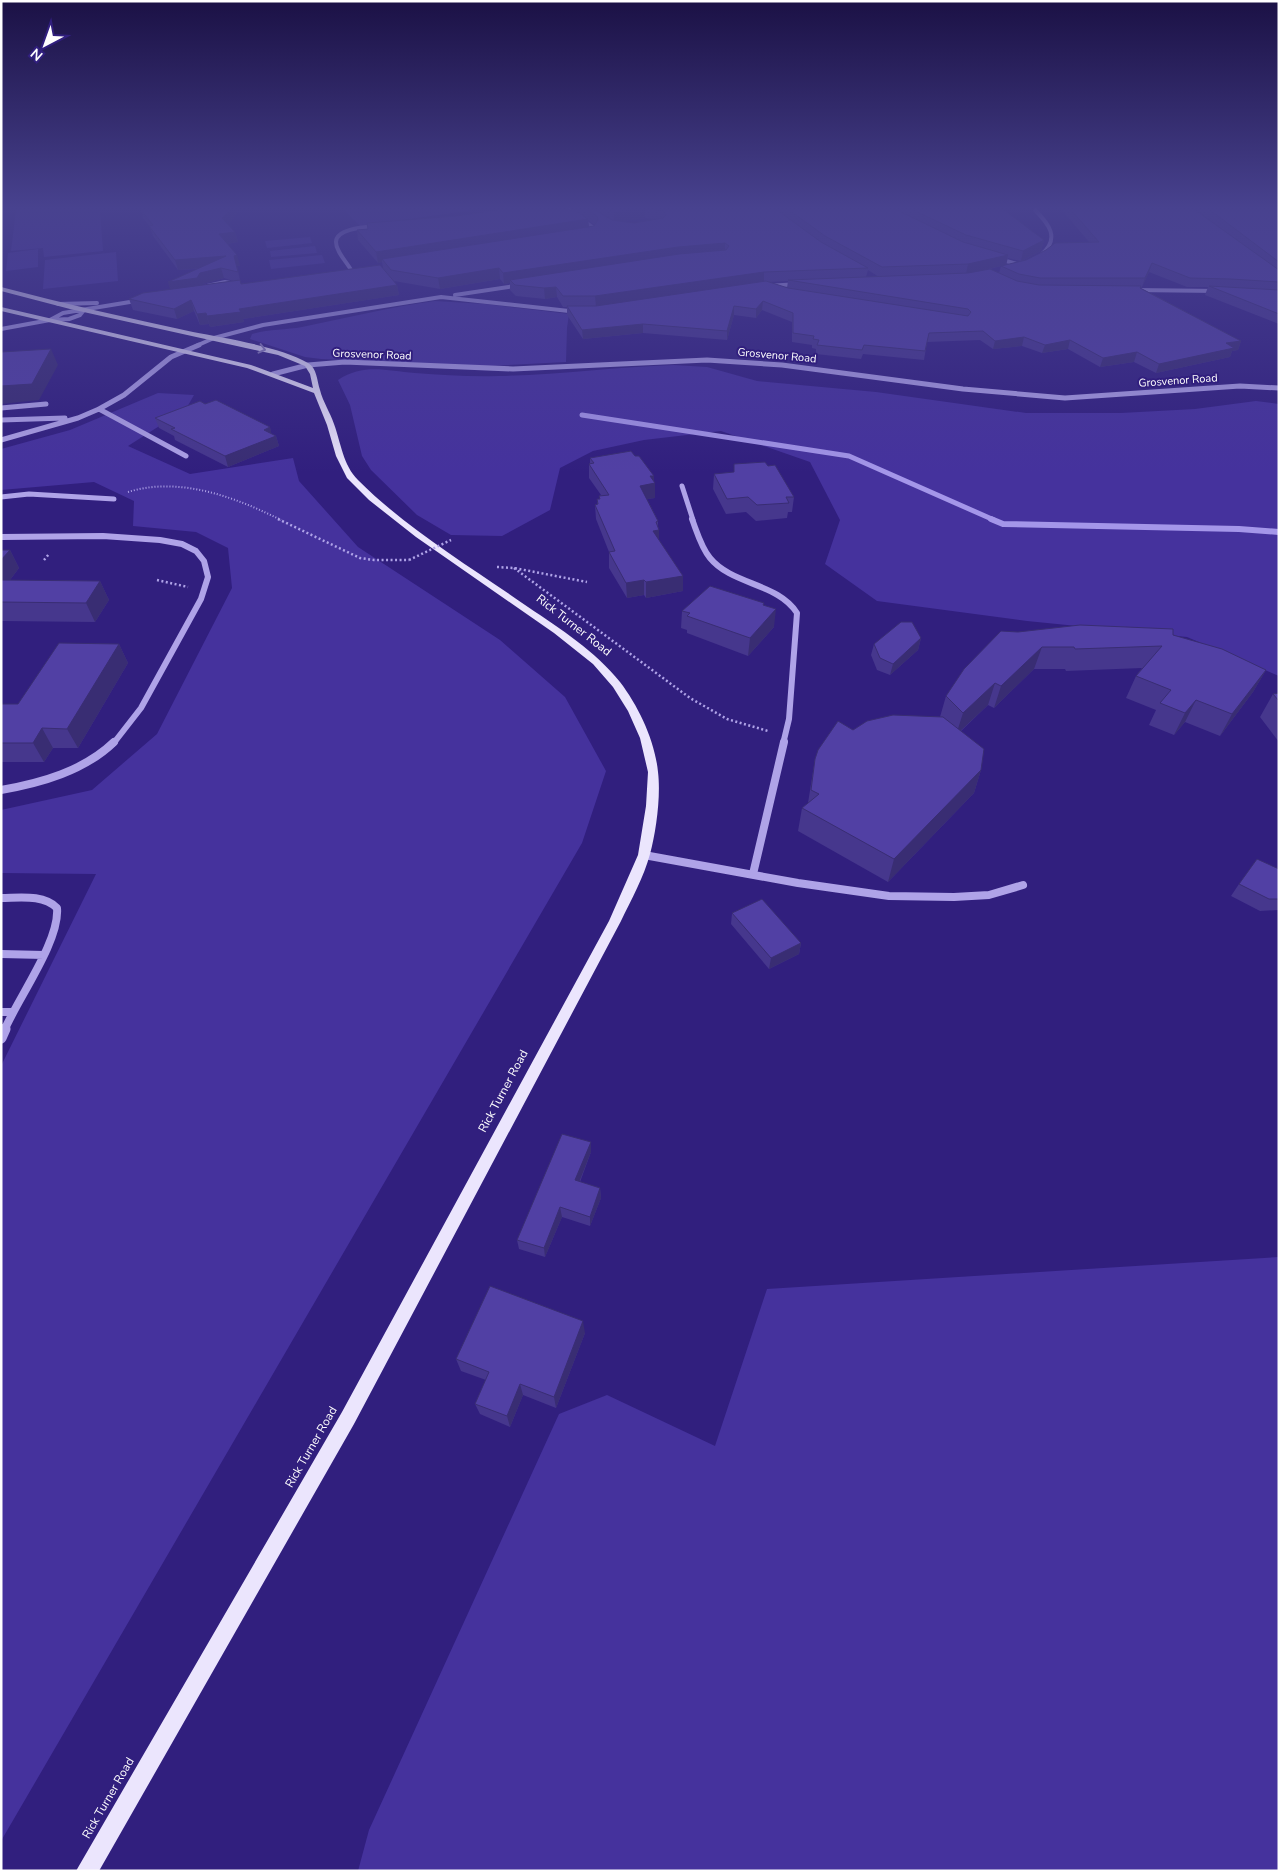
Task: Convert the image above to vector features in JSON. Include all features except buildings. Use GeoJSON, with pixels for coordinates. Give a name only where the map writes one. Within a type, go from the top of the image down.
{"type":"FeatureCollection","features":[{"type":"Feature","properties":{"kind":"main road"},"geometry":{"type":"LineString","coordinates":[[31,297],[280,354],[308,365]]}},
{"type":"Feature","properties":{"kind":"main road"},"geometry":{"type":"LineString","coordinates":[[1,309],[248,366],[317,392]]}},
{"type":"Feature","properties":{"kind":"main road","name":"Rick Turner Road"},"geometry":{"type":"LineString","coordinates":[[86,1871],[352,1409],[615,921],[644,855],[652,806],[653,772],[645,738],[634,711],[617,685],[596,662],[557,631],[420,535],[372,498],[350,476],[340,456],[331,425],[308,365]]}},
{"type":"Feature","properties":{"kind":"street"},"geometry":{"type":"LineString","coordinates":[[1,440],[78,418],[98,409],[124,395],[171,358],[214,338],[263,326],[439,297]]}},
{"type":"Feature","properties":{"kind":"street"},"geometry":{"type":"LineString","coordinates":[[444,297],[582,312]]}},
{"type":"Feature","properties":{"kind":"street"},"geometry":{"type":"LineString","coordinates":[[480,297],[482,302]]}},
{"type":"Feature","properties":{"kind":"street"},"geometry":{"type":"LineString","coordinates":[[1,329],[50,320],[69,319],[80,315],[84,310],[146,298],[90,304],[55,304]]}},
{"type":"Feature","properties":{"kind":"street","name":"Grosvenor Road"},"geometry":{"type":"LineString","coordinates":[[273,374],[308,365],[345,362],[513,369],[656,361],[744,361],[963,388],[1065,398],[1102,397],[1240,386],[1279,388]]}},
{"type":"Feature","properties":{"kind":"street"},"geometry":{"type":"LineString","coordinates":[[1,408],[46,404]]}},
{"type":"Feature","properties":{"kind":"street"},"geometry":{"type":"LineString","coordinates":[[98,409],[186,456]]}},
{"type":"Feature","properties":{"kind":"street"},"geometry":{"type":"LineString","coordinates":[[1,420],[78,418]]}},
{"type":"Feature","properties":{"kind":"street"},"geometry":{"type":"LineString","coordinates":[[682,486],[691,514],[711,558],[721,567],[790,602],[797,613],[796,658],[786,734],[753,874]]}},
{"type":"Feature","properties":{"kind":"street"},"geometry":{"type":"LineString","coordinates":[[1,497],[29,494],[114,499]]}},
{"type":"Feature","properties":{"kind":"street"},"geometry":{"type":"LineString","coordinates":[[1,537],[103,536],[178,542],[189,546],[204,558],[208,572],[203,590],[155,683],[123,733],[93,759],[69,773],[24,786],[1,790]]}},
{"type":"Feature","properties":{"kind":"street"},"geometry":{"type":"LineString","coordinates":[[644,855],[798,883],[889,896],[989,895],[1024,884]]}},
{"type":"Feature","properties":{"kind":"street"},"geometry":{"type":"LineString","coordinates":[[1,898],[37,898],[50,902],[57,908],[58,918],[44,955],[12,1012],[1,1038]]}},
{"type":"Feature","properties":{"kind":"street"},"geometry":{"type":"LineString","coordinates":[[1,954],[44,955]]}},
{"type":"Feature","properties":{"kind":"street"},"geometry":{"type":"LineString","coordinates":[[1,1012],[12,1012]]}},
{"type":"Feature","properties":{"kind":"path"},"geometry":{"type":"LineString","coordinates":[[139,487],[178,486],[218,495],[264,512],[312,537],[362,559],[409,560],[451,540]]}},
{"type":"Feature","properties":{"kind":"path"},"geometry":{"type":"LineString","coordinates":[[587,582],[514,568],[571,608],[698,704],[739,725],[786,734]]}},
{"type":"Feature","properties":{"kind":"path"},"geometry":{"type":"LineString","coordinates":[[157,580],[203,590]]}},
{"type":"Feature","properties":{"kind":"shaded area"},"geometry":{"type":"Polygon","coordinates":[[[435,301],[485,304],[569,314],[566,362],[489,366],[321,359],[305,357],[250,339],[252,334],[258,332],[302,327],[385,309],[435,301]]]}},
{"type":"Feature","properties":{"kind":"shaded area"},"geometry":{"type":"Polygon","coordinates":[[[674,365],[707,367],[757,381],[876,392],[1026,413],[1121,413],[1195,409],[1256,401],[1279,404],[1279,676],[1187,637],[1027,621],[877,601],[825,564],[840,520],[810,462],[721,431],[644,440],[593,451],[560,468],[550,510],[502,536],[451,535],[417,515],[371,470],[362,456],[350,405],[338,380],[357,371],[375,369],[446,375],[488,376],[674,365]]]}},
{"type":"Feature","properties":{"kind":"shaded area"},"geometry":{"type":"Polygon","coordinates":[[[158,393],[194,395],[186,409],[128,446],[190,474],[293,458],[299,481],[358,547],[500,640],[565,697],[606,771],[582,843],[1,1841],[1,1066],[96,874],[1,873],[1,810],[92,790],[157,734],[232,588],[228,548],[196,532],[133,526],[134,501],[94,482],[1,490],[1,449],[70,430],[158,393]]]}},
{"type":"Feature","properties":{"kind":"shaded area"},"geometry":{"type":"Polygon","coordinates":[[[1279,1257],[1279,1871],[358,1871],[369,1830],[559,1414],[607,1395],[715,1446],[767,1289],[1279,1257]]]}},
{"type":"Feature","properties":{"kind":"waterway"},"geometry":{"type":"LineString","coordinates":[[582,415],[849,456],[994,520]]}},
{"type":"Feature","properties":{"kind":"waterway"},"geometry":{"type":"LineString","coordinates":[[991,519],[1003,524],[1239,529],[1279,532]]}}]}
